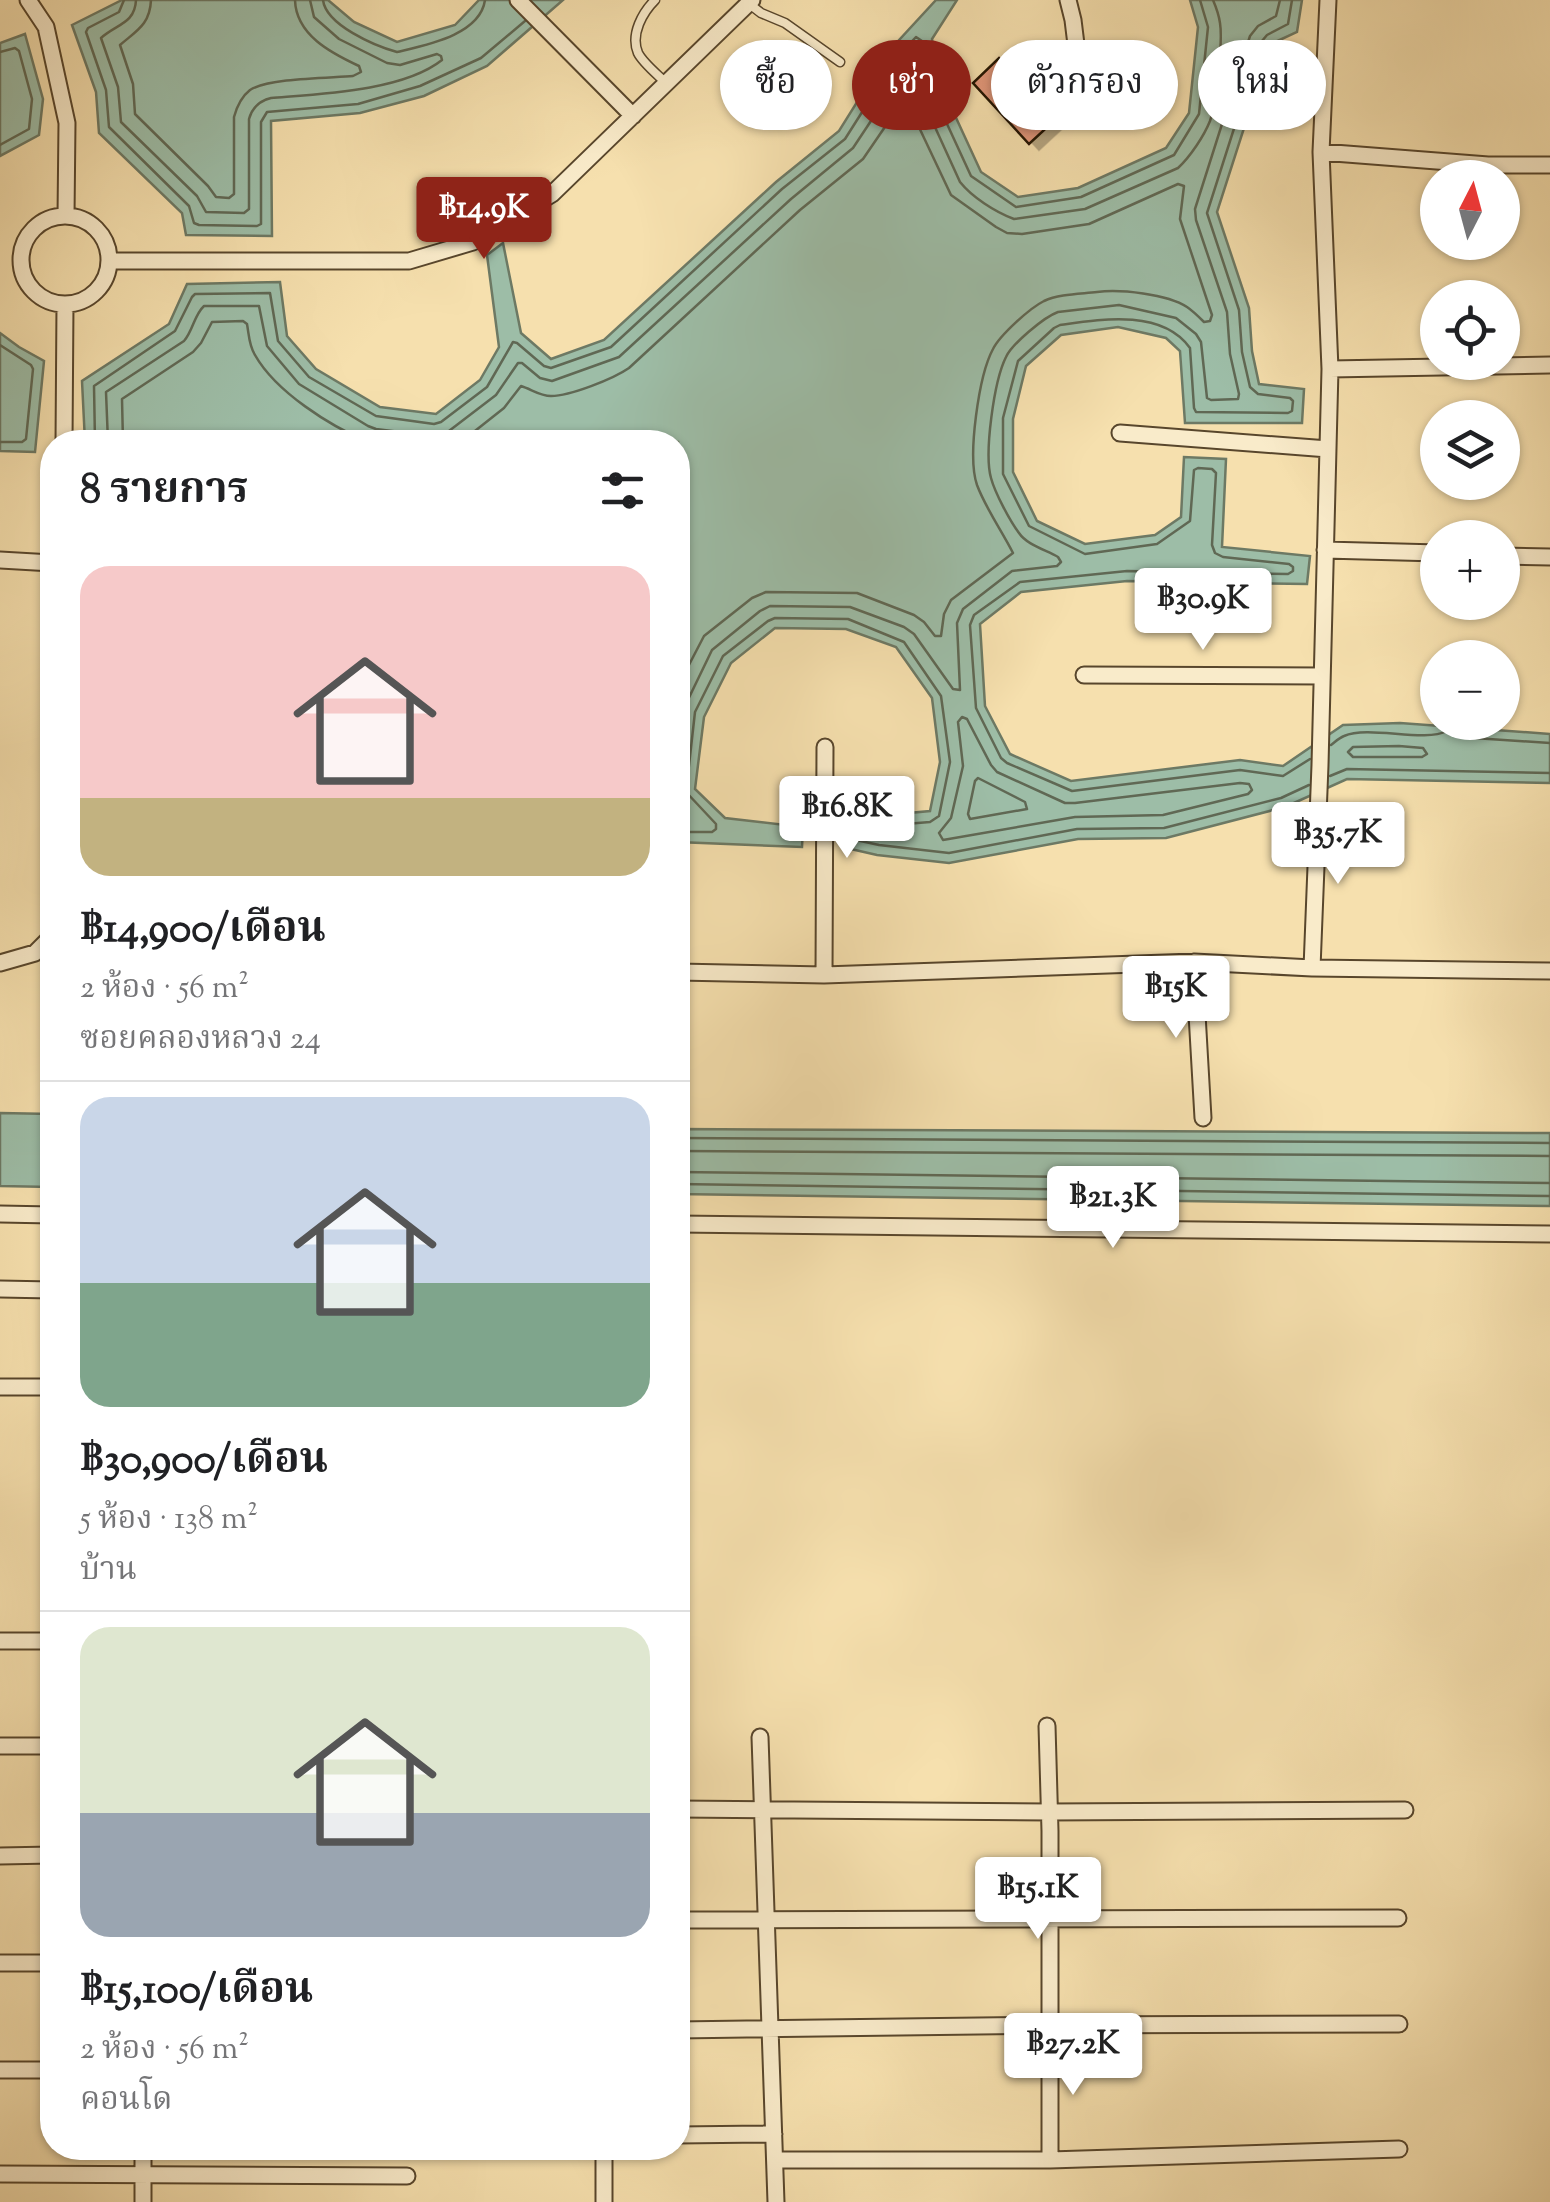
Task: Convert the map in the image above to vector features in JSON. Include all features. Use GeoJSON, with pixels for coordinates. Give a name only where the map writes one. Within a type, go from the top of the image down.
{"type":"FeatureCollection","features":[{"type":"Feature","properties":{"kind":"street"},"geometry":{"type":"LineString","coordinates":[[28,0],[46,28],[66,124],[66,216]]}},
{"type":"Feature","properties":{"kind":"street"},"geometry":{"type":"LineString","coordinates":[[518,0],[633,116]]}},
{"type":"Feature","properties":{"kind":"street"},"geometry":{"type":"LineString","coordinates":[[1068,0],[1075,40]]}},
{"type":"Feature","properties":{"kind":"street"},"geometry":{"type":"LineString","coordinates":[[1312,968],[1330,368],[1321,152],[1328,0]]}},
{"type":"Feature","properties":{"kind":"street"},"geometry":{"type":"LineString","coordinates":[[110,261],[408,261],[474,242],[552,194],[750,2]]}},
{"type":"Feature","properties":{"kind":"street"},"geometry":{"type":"LineString","coordinates":[[1321,152],[1488,165],[1550,164]]}},
{"type":"Feature","properties":{"kind":"street"},"geometry":{"type":"LineString","coordinates":[[66,216],[80,218],[102,235],[110,261],[107,274],[91,296],[65,304],[38,295],[22,273],[20,259],[23,245],[40,223],[66,216]]}},
{"type":"Feature","properties":{"kind":"street"},"geometry":{"type":"LineString","coordinates":[[0,258],[20,259]]}},
{"type":"Feature","properties":{"kind":"street"},"geometry":{"type":"LineString","coordinates":[[64,430],[65,304]]}},
{"type":"Feature","properties":{"kind":"street"},"geometry":{"type":"LineString","coordinates":[[1330,368],[1550,365]]}},
{"type":"Feature","properties":{"kind":"street"},"geometry":{"type":"LineString","coordinates":[[1120,433],[1328,449]]}},
{"type":"Feature","properties":{"kind":"street"},"geometry":{"type":"LineString","coordinates":[[1325,550],[1420,553]]}},
{"type":"Feature","properties":{"kind":"street"},"geometry":{"type":"LineString","coordinates":[[1520,556],[1550,557]]}},
{"type":"Feature","properties":{"kind":"street"},"geometry":{"type":"LineString","coordinates":[[0,560],[40,563]]}},
{"type":"Feature","properties":{"kind":"street"},"geometry":{"type":"LineString","coordinates":[[1084,675],[1322,676]]}},
{"type":"Feature","properties":{"kind":"street"},"geometry":{"type":"LineString","coordinates":[[824,746],[824,976]]}},
{"type":"Feature","properties":{"kind":"street"},"geometry":{"type":"LineString","coordinates":[[0,963],[40,948]]}},
{"type":"Feature","properties":{"kind":"street"},"geometry":{"type":"LineString","coordinates":[[1194,962],[1203,1118]]}},
{"type":"Feature","properties":{"kind":"street"},"geometry":{"type":"LineString","coordinates":[[690,972],[824,976],[1194,962],[1312,968],[1550,971]]}},
{"type":"Feature","properties":{"kind":"street"},"geometry":{"type":"LineString","coordinates":[[0,1214],[40,1215]]}},
{"type":"Feature","properties":{"kind":"street"},"geometry":{"type":"LineString","coordinates":[[690,1224],[1550,1234]]}},
{"type":"Feature","properties":{"kind":"street"},"geometry":{"type":"LineString","coordinates":[[0,1290],[40,1290]]}},
{"type":"Feature","properties":{"kind":"street"},"geometry":{"type":"LineString","coordinates":[[0,1386],[40,1387]]}},
{"type":"Feature","properties":{"kind":"street"},"geometry":{"type":"LineString","coordinates":[[0,1641],[40,1641]]}},
{"type":"Feature","properties":{"kind":"street"},"geometry":{"type":"LineString","coordinates":[[1047,1726],[1050,2160]]}},
{"type":"Feature","properties":{"kind":"street"},"geometry":{"type":"LineString","coordinates":[[760,1737],[776,2202],[786,2202]]}},
{"type":"Feature","properties":{"kind":"street"},"geometry":{"type":"LineString","coordinates":[[0,1746],[40,1746]]}},
{"type":"Feature","properties":{"kind":"street"},"geometry":{"type":"LineString","coordinates":[[690,1810],[1405,1810]]}},
{"type":"Feature","properties":{"kind":"street"},"geometry":{"type":"LineString","coordinates":[[0,1856],[40,1856]]}},
{"type":"Feature","properties":{"kind":"street"},"geometry":{"type":"LineString","coordinates":[[690,1920],[1398,1918]]}},
{"type":"Feature","properties":{"kind":"street"},"geometry":{"type":"LineString","coordinates":[[0,1963],[40,1963]]}},
{"type":"Feature","properties":{"kind":"street"},"geometry":{"type":"LineString","coordinates":[[690,2030],[1398,2024]]}},
{"type":"Feature","properties":{"kind":"street"},"geometry":{"type":"LineString","coordinates":[[0,2070],[40,2070]]}},
{"type":"Feature","properties":{"kind":"street"},"geometry":{"type":"LineString","coordinates":[[690,2136],[774,2134]]}},
{"type":"Feature","properties":{"kind":"street"},"geometry":{"type":"LineString","coordinates":[[775,2160],[1050,2160],[1398,2150]]}},
{"type":"Feature","properties":{"kind":"street"},"geometry":{"type":"LineString","coordinates":[[143,2160],[144,2202]]}},
{"type":"Feature","properties":{"kind":"street"},"geometry":{"type":"LineString","coordinates":[[604,2160],[604,2202]]}},
{"type":"Feature","properties":{"kind":"street"},"geometry":{"type":"LineString","coordinates":[[0,2174],[407,2176]]}},
{"type":"Feature","properties":{"kind":"lane"},"geometry":{"type":"LineString","coordinates":[[656,0],[639,23],[636,38],[638,53],[666,83]]}},
{"type":"Feature","properties":{"kind":"lane"},"geometry":{"type":"LineString","coordinates":[[750,2],[761,13],[785,23],[840,62]]}},
{"type":"Feature","properties":{"kind":"water"},"geometry":{"type":"Polygon","coordinates":[[[122,0],[328,0],[354,22],[397,42],[455,25],[479,0],[563,0],[487,66],[424,96],[360,113],[271,121],[272,236],[186,235],[182,213],[99,133],[96,92],[72,25],[122,0]]]}},
{"type":"Feature","properties":{"kind":"water"},"geometry":{"type":"Polygon","coordinates":[[[936,0],[957,0],[932,39],[899,40],[936,0]]]}},
{"type":"Feature","properties":{"kind":"water"},"geometry":{"type":"Polygon","coordinates":[[[1190,0],[1302,0],[1297,32],[1280,40],[1198,40],[1198,130],[1243,130],[1217,212],[1249,308],[1259,384],[1304,389],[1302,423],[1185,423],[1180,351],[1166,338],[1118,327],[1061,335],[1026,366],[1013,419],[1013,472],[1037,521],[1085,544],[1155,535],[1181,517],[1184,457],[1226,459],[1222,547],[1310,556],[1307,584],[1127,581],[1021,592],[980,624],[985,706],[1010,754],[1071,781],[1240,760],[1283,766],[1343,725],[1400,723],[1420,724],[1420,740],[1520,740],[1520,732],[1550,734],[1550,783],[1347,779],[1285,807],[1166,838],[1078,839],[949,863],[877,855],[842,847],[843,819],[930,811],[940,762],[932,698],[896,647],[846,629],[775,628],[731,663],[704,717],[695,789],[725,818],[803,827],[802,847],[690,842],[690,430],[84,430],[82,381],[169,324],[187,284],[280,282],[287,336],[316,369],[380,407],[436,414],[480,380],[499,347],[487,255],[503,243],[521,333],[551,359],[604,340],[776,182],[839,131],[852,110],[852,130],[962,130],[981,172],[1018,197],[1078,188],[1166,148],[1189,113],[1198,27],[1190,0]]]}},
{"type":"Feature","properties":{"kind":"water"},"geometry":{"type":"Polygon","coordinates":[[[25,34],[43,99],[39,135],[0,156],[0,43],[25,34]]]}},
{"type":"Feature","properties":{"kind":"water"},"geometry":{"type":"Polygon","coordinates":[[[0,333],[44,361],[35,452],[0,451],[0,333]]]}},
{"type":"Feature","properties":{"kind":"water"},"geometry":{"type":"Polygon","coordinates":[[[0,1113],[40,1114],[40,1187],[0,1186],[0,1113]]]}},
{"type":"Feature","properties":{"kind":"water"},"geometry":{"type":"Polygon","coordinates":[[[690,1129],[1550,1133],[1550,1206],[690,1194],[690,1129]]]}},
{"type":"Feature","properties":{"kind":"building"},"geometry":{"type":"Polygon","coordinates":[[[991,66],[991,103],[973,83],[991,66]]]}},
{"type":"Feature","properties":{"kind":"building"},"geometry":{"type":"Polygon","coordinates":[[[1016,130],[1044,130],[1029,144],[1016,130]]]}}]}
